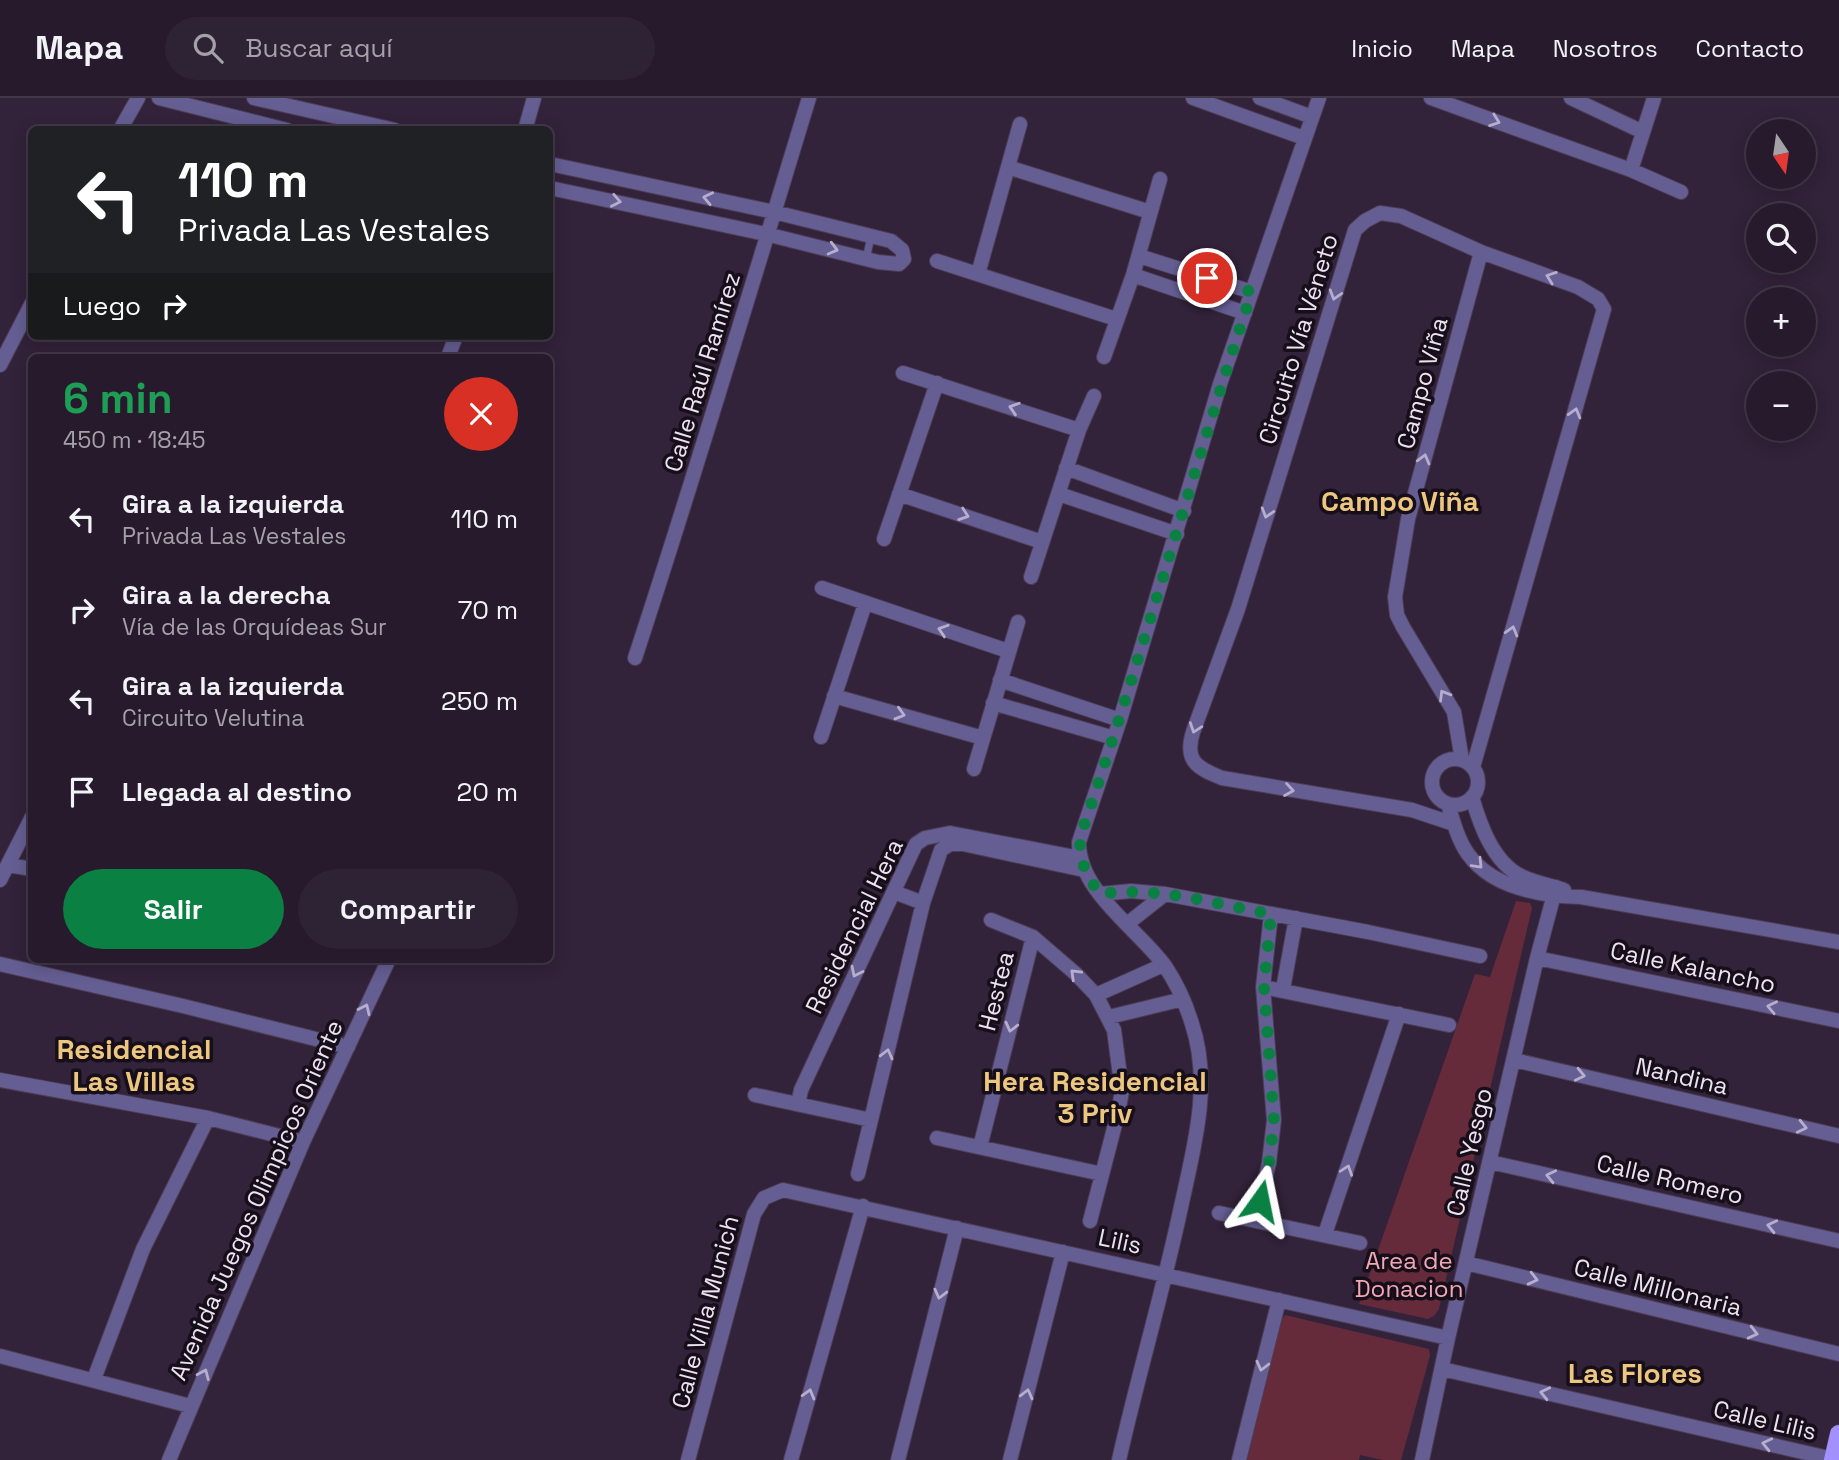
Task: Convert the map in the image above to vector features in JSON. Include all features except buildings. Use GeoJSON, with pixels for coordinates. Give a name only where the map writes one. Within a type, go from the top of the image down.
{"type":"FeatureCollection","features":[{"type":"Feature","properties":{"kind":"main road"},"geometry":{"type":"LineString","coordinates":[[1833,1460],[1839,1434]]}},
{"type":"Feature","properties":{"kind":"street"},"geometry":{"type":"LineString","coordinates":[[122,126],[138,98]]}},
{"type":"Feature","properties":{"kind":"street"},"geometry":{"type":"LineString","coordinates":[[159,98],[271,126]]}},
{"type":"Feature","properties":{"kind":"street"},"geometry":{"type":"LineString","coordinates":[[254,98],[377,126]]}},
{"type":"Feature","properties":{"kind":"street"},"geometry":{"type":"LineString","coordinates":[[526,126],[534,98]]}},
{"type":"Feature","properties":{"kind":"street","name":"Calle Raúl Ramírez"},"geometry":{"type":"LineString","coordinates":[[635,658],[737,340],[766,234],[809,98]]}},
{"type":"Feature","properties":{"kind":"street"},"geometry":{"type":"LineString","coordinates":[[1193,98],[1304,138]]}},
{"type":"Feature","properties":{"kind":"street"},"geometry":{"type":"LineString","coordinates":[[1260,98],[1312,117]]}},
{"type":"Feature","properties":{"kind":"street"},"geometry":{"type":"LineString","coordinates":[[1119,1460],[1167,1274],[1199,1122],[1202,1076],[1198,1046],[1183,999],[1164,965],[1100,894],[1082,864],[1081,834],[1120,720],[1220,384],[1320,98]]}},
{"type":"Feature","properties":{"kind":"street"},"geometry":{"type":"LineString","coordinates":[[1431,98],[1454,102],[1681,192]]}},
{"type":"Feature","properties":{"kind":"street"},"geometry":{"type":"LineString","coordinates":[[1571,98],[1643,132]]}},
{"type":"Feature","properties":{"kind":"street"},"geometry":{"type":"LineString","coordinates":[[1631,170],[1654,98]]}},
{"type":"Feature","properties":{"kind":"street"},"geometry":{"type":"LineString","coordinates":[[978,274],[1020,124]]}},
{"type":"Feature","properties":{"kind":"street"},"geometry":{"type":"LineString","coordinates":[[553,165],[775,212],[871,237],[897,245],[902,250],[904,259],[899,264],[866,259],[766,234],[553,189]]}},
{"type":"Feature","properties":{"kind":"street"},"geometry":{"type":"LineString","coordinates":[[1008,167],[1150,212]]}},
{"type":"Feature","properties":{"kind":"street"},"geometry":{"type":"LineString","coordinates":[[1104,357],[1139,256],[1160,179]]}},
{"type":"Feature","properties":{"kind":"street","name":"Circuito Vía Véneto"},"geometry":{"type":"LineString","coordinates":[[1454,824],[1412,810],[1222,778],[1197,765],[1192,758],[1189,744],[1238,609],[1355,230],[1374,216],[1388,212],[1415,221],[1481,252],[1578,287],[1601,302],[1604,313],[1467,764]]}},
{"type":"Feature","properties":{"kind":"street","name":"Campo Viña"},"geometry":{"type":"LineString","coordinates":[[1467,764],[1454,712],[1403,627],[1397,615],[1395,597],[1408,519],[1481,252]]}},
{"type":"Feature","properties":{"kind":"street"},"geometry":{"type":"LineString","coordinates":[[1139,256],[1252,292]]}},
{"type":"Feature","properties":{"kind":"street"},"geometry":{"type":"LineString","coordinates":[[937,261],[1116,319]]}},
{"type":"Feature","properties":{"kind":"street"},"geometry":{"type":"LineString","coordinates":[[1133,275],[1245,313]]}},
{"type":"Feature","properties":{"kind":"street"},"geometry":{"type":"LineString","coordinates":[[0,365],[28,311]]}},
{"type":"Feature","properties":{"kind":"street"},"geometry":{"type":"LineString","coordinates":[[902,373],[1079,430]]}},
{"type":"Feature","properties":{"kind":"street"},"geometry":{"type":"LineString","coordinates":[[884,539],[937,383]]}},
{"type":"Feature","properties":{"kind":"street"},"geometry":{"type":"LineString","coordinates":[[1031,578],[1079,430],[1094,396]]}},
{"type":"Feature","properties":{"kind":"street"},"geometry":{"type":"LineString","coordinates":[[1066,468],[1184,511]]}},
{"type":"Feature","properties":{"kind":"street"},"geometry":{"type":"LineString","coordinates":[[899,494],[1042,542]]}},
{"type":"Feature","properties":{"kind":"street"},"geometry":{"type":"LineString","coordinates":[[1059,494],[1177,534]]}},
{"type":"Feature","properties":{"kind":"street"},"geometry":{"type":"LineString","coordinates":[[822,588],[1008,651]]}},
{"type":"Feature","properties":{"kind":"street"},"geometry":{"type":"LineString","coordinates":[[821,737],[865,604]]}},
{"type":"Feature","properties":{"kind":"street"},"geometry":{"type":"LineString","coordinates":[[974,769],[1018,622]]}},
{"type":"Feature","properties":{"kind":"street"},"geometry":{"type":"LineString","coordinates":[[1000,680],[1120,720]]}},
{"type":"Feature","properties":{"kind":"street"},"geometry":{"type":"LineString","coordinates":[[834,696],[983,738]]}},
{"type":"Feature","properties":{"kind":"street"},"geometry":{"type":"LineString","coordinates":[[993,703],[1114,738]]}},
{"type":"Feature","properties":{"kind":"street"},"geometry":{"type":"LineString","coordinates":[[1445,761],[1467,764],[1478,782],[1472,797],[1461,804],[1448,804],[1437,797],[1433,790],[1433,773],[1445,761]]}},
{"type":"Feature","properties":{"kind":"street"},"geometry":{"type":"LineString","coordinates":[[1472,797],[1480,823],[1504,862],[1521,876],[1554,892]]}},
{"type":"Feature","properties":{"kind":"street"},"geometry":{"type":"LineString","coordinates":[[1448,804],[1466,852],[1486,873],[1510,884],[1839,942]]}},
{"type":"Feature","properties":{"kind":"street"},"geometry":{"type":"LineString","coordinates":[[0,880],[28,825]]}},
{"type":"Feature","properties":{"kind":"street","name":"Residencial Hera"},"geometry":{"type":"LineString","coordinates":[[798,1104],[800,1090],[919,841],[943,833],[1082,864]]}},
{"type":"Feature","properties":{"kind":"street","name":"Residencial Hera"},"geometry":{"type":"LineString","coordinates":[[858,1174],[923,903],[938,853],[963,839]]}},
{"type":"Feature","properties":{"kind":"street"},"geometry":{"type":"LineString","coordinates":[[8,865],[28,868]]}},
{"type":"Feature","properties":{"kind":"street"},"geometry":{"type":"LineString","coordinates":[[1100,894],[1131,891],[1165,894],[1480,956]]}},
{"type":"Feature","properties":{"kind":"street"},"geometry":{"type":"LineString","coordinates":[[894,892],[923,903]]}},
{"type":"Feature","properties":{"kind":"street","name":"Calle Yesgo"},"geometry":{"type":"LineString","coordinates":[[1422,1460],[1448,1338],[1554,892]]}},
{"type":"Feature","properties":{"kind":"street"},"geometry":{"type":"LineString","coordinates":[[1127,924],[1165,894]]}},
{"type":"Feature","properties":{"kind":"street"},"geometry":{"type":"LineString","coordinates":[[1256,1220],[1269,1163],[1274,1121],[1264,987],[1271,914]]}},
{"type":"Feature","properties":{"kind":"street"},"geometry":{"type":"LineString","coordinates":[[1283,989],[1296,918]]}},
{"type":"Feature","properties":{"kind":"street"},"geometry":{"type":"LineString","coordinates":[[991,920],[1033,937]]}},
{"type":"Feature","properties":{"kind":"street","name":"Hestea"},"geometry":{"type":"LineString","coordinates":[[980,1147],[1033,937],[1096,995],[1109,1017],[1117,1047],[1122,1091],[1090,1221]]}},
{"type":"Feature","properties":{"kind":"street","name":"Calle Kalancho"},"geometry":{"type":"LineString","coordinates":[[1537,958],[1839,1021]]}},
{"type":"Feature","properties":{"kind":"street","name":"Avenida Juegos Olimpicos Oriente"},"geometry":{"type":"LineString","coordinates":[[169,1460],[303,1142],[387,963]]}},
{"type":"Feature","properties":{"kind":"street"},"geometry":{"type":"LineString","coordinates":[[0,964],[348,1047]]}},
{"type":"Feature","properties":{"kind":"street"},"geometry":{"type":"LineString","coordinates":[[1096,995],[1164,965]]}},
{"type":"Feature","properties":{"kind":"street"},"geometry":{"type":"LineString","coordinates":[[1264,987],[1449,1025]]}},
{"type":"Feature","properties":{"kind":"street"},"geometry":{"type":"LineString","coordinates":[[1109,1017],[1183,999]]}},
{"type":"Feature","properties":{"kind":"street"},"geometry":{"type":"LineString","coordinates":[[1325,1234],[1399,1014]]}},
{"type":"Feature","properties":{"kind":"street","name":"Nandina"},"geometry":{"type":"LineString","coordinates":[[1514,1060],[1839,1136]]}},
{"type":"Feature","properties":{"kind":"street"},"geometry":{"type":"LineString","coordinates":[[0,1080],[208,1118],[303,1142]]}},
{"type":"Feature","properties":{"kind":"street"},"geometry":{"type":"LineString","coordinates":[[755,1095],[871,1120]]}},
{"type":"Feature","properties":{"kind":"street"},"geometry":{"type":"LineString","coordinates":[[94,1379],[143,1250],[208,1118]]}},
{"type":"Feature","properties":{"kind":"street"},"geometry":{"type":"LineString","coordinates":[[937,1138],[1102,1174]]}},
{"type":"Feature","properties":{"kind":"street","name":"Calle Romero"},"geometry":{"type":"LineString","coordinates":[[1490,1162],[1839,1241]]}},
{"type":"Feature","properties":{"kind":"street","name":"Lilis"},"geometry":{"type":"LineString","coordinates":[[783,1190],[1448,1338]]}},
{"type":"Feature","properties":{"kind":"street","name":"Calle Villa Munich"},"geometry":{"type":"LineString","coordinates":[[688,1460],[754,1214],[764,1198],[783,1190]]}},
{"type":"Feature","properties":{"kind":"street"},"geometry":{"type":"LineString","coordinates":[[791,1460],[863,1206]]}},
{"type":"Feature","properties":{"kind":"street"},"geometry":{"type":"LineString","coordinates":[[1219,1213],[1360,1243]]}},
{"type":"Feature","properties":{"kind":"street"},"geometry":{"type":"LineString","coordinates":[[898,1460],[957,1228]]}},
{"type":"Feature","properties":{"kind":"street"},"geometry":{"type":"LineString","coordinates":[[1010,1460],[1063,1252]]}},
{"type":"Feature","properties":{"kind":"street","name":"Calle Millonaria"},"geometry":{"type":"LineString","coordinates":[[1466,1263],[1839,1354]]}},
{"type":"Feature","properties":{"kind":"street"},"geometry":{"type":"LineString","coordinates":[[1239,1460],[1279,1300]]}},
{"type":"Feature","properties":{"kind":"street"},"geometry":{"type":"LineString","coordinates":[[0,1356],[190,1406]]}},
{"type":"Feature","properties":{"kind":"street","name":"Calle Lilis"},"geometry":{"type":"LineString","coordinates":[[1442,1369],[1833,1460]]}},
{"type":"Feature","properties":{"kind":"lane"},"geometry":{"type":"LineString","coordinates":[[866,259],[871,237]]}},
{"type":"Feature","properties":{"kind":"green space","name":"Area de Donacion"},"geometry":{"type":"Polygon","coordinates":[[[1516,901],[1530,903],[1532,908],[1439,1309],[1428,1319],[1359,1304],[1475,974],[1490,977],[1516,901]]]}},
{"type":"Feature","properties":{"kind":"green space","name":"Area de Donacion"},"geometry":{"type":"Polygon","coordinates":[[[1285,1315],[1429,1349],[1430,1356],[1401,1460],[1383,1460],[1360,1455],[1359,1460],[1247,1460],[1281,1320],[1285,1315]]]}},
{"type":"Feature","properties":{"kind":"district","name":"Campo Viña"},"geometry":{"type":"Point","coordinates":[1400,501]}},
{"type":"Feature","properties":{"kind":"district","name":"Residencial Las Villas"},"geometry":{"type":"Point","coordinates":[134,1065]}},
{"type":"Feature","properties":{"kind":"district","name":"Hera Residencial 3 Priv"},"geometry":{"type":"Point","coordinates":[1095,1097]}},
{"type":"Feature","properties":{"kind":"district","name":"Las Flores"},"geometry":{"type":"Point","coordinates":[1635,1373]}},
{"type":"Feature","properties":{"kind":"route"},"geometry":{"type":"LineString","coordinates":[[1207,278],[1252,292],[1220,384],[1120,720],[1081,834],[1079,850],[1084,870],[1100,894],[1131,891],[1165,894],[1271,914],[1264,987],[1274,1121],[1269,1163],[1260,1201]]}}]}
